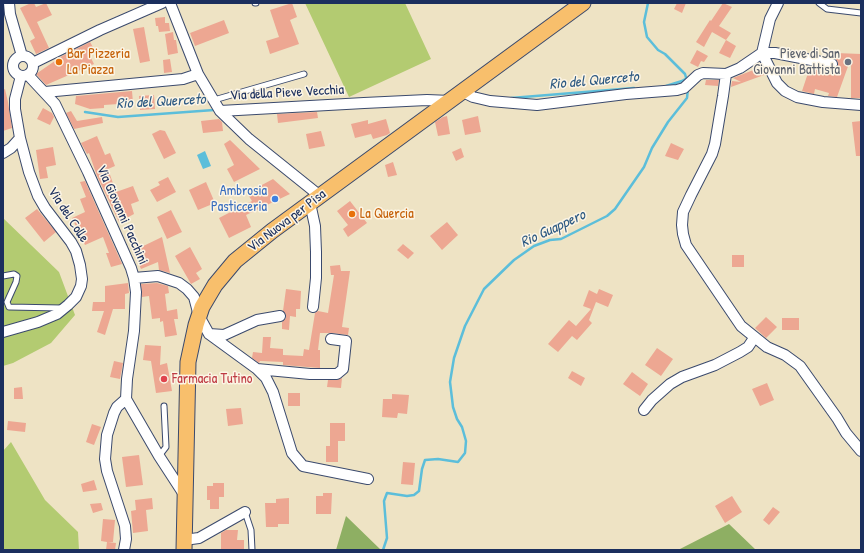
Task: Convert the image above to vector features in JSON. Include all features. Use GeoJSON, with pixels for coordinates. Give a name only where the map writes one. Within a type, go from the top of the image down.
{"type":"FeatureCollection","features":[{"type":"Feature","properties":{"kind":"main road","name":"Via Nuova per Pisa"},"geometry":{"type":"LineString","coordinates":[[184,545],[188,362],[192,337],[199,316],[215,285],[236,261],[261,239],[583,3]]}},
{"type":"Feature","properties":{"kind":"street"},"geometry":{"type":"LineString","coordinates":[[9,3],[10,14],[22,56]]}},
{"type":"Feature","properties":{"kind":"street"},"geometry":{"type":"LineString","coordinates":[[32,63],[100,30],[162,3]]}},
{"type":"Feature","properties":{"kind":"street","name":"Via della Pieve Vecchia"},"geometry":{"type":"LineString","coordinates":[[170,3],[198,74],[220,111],[457,96],[473,97],[490,101],[537,105],[626,94],[670,91],[688,85],[698,75],[726,74],[740,68],[762,53]]}},
{"type":"Feature","properties":{"kind":"street"},"geometry":{"type":"LineString","coordinates":[[778,3],[770,19],[762,53],[777,83],[785,91],[797,97],[822,102],[861,105]]}},
{"type":"Feature","properties":{"kind":"street"},"geometry":{"type":"LineString","coordinates":[[762,53],[775,53],[832,64]]}},
{"type":"Feature","properties":{"kind":"street"},"geometry":{"type":"LineString","coordinates":[[22,56],[28,58],[32,63],[32,70],[24,76],[15,72],[8,66],[17,58],[22,56]]}},
{"type":"Feature","properties":{"kind":"street"},"geometry":{"type":"LineString","coordinates":[[44,92],[183,79],[198,74]]}},
{"type":"Feature","properties":{"kind":"street"},"geometry":{"type":"LineString","coordinates":[[726,74],[715,144],[707,165],[684,212],[682,225],[686,245],[740,326],[767,347],[785,355],[800,366],[846,433],[861,451]]}},
{"type":"Feature","properties":{"kind":"street","name":"Via Giovanni Pacchini"},"geometry":{"type":"LineString","coordinates":[[24,76],[44,92],[55,104],[88,172],[134,278],[136,292],[134,331],[127,379],[126,398]]}},
{"type":"Feature","properties":{"kind":"street","name":"Via del Colle"},"geometry":{"type":"LineString","coordinates":[[3,332],[38,322],[57,314],[73,300],[81,286],[82,279],[80,265],[71,242],[45,208],[36,192],[29,172],[20,138],[15,104],[24,76]]}},
{"type":"Feature","properties":{"kind":"street"},"geometry":{"type":"LineString","coordinates":[[220,111],[315,200],[316,278],[313,307]]}},
{"type":"Feature","properties":{"kind":"street"},"geometry":{"type":"LineString","coordinates":[[3,153],[11,148],[20,138]]}},
{"type":"Feature","properties":{"kind":"street"},"geometry":{"type":"LineString","coordinates":[[134,278],[158,276],[179,283],[187,289],[194,297],[199,316],[209,334],[266,378],[273,392],[292,453],[303,466],[368,479]]}},
{"type":"Feature","properties":{"kind":"street"},"geometry":{"type":"LineString","coordinates":[[209,334],[224,335],[257,320],[280,316]]}},
{"type":"Feature","properties":{"kind":"street"},"geometry":{"type":"LineString","coordinates":[[644,410],[652,400],[670,384],[682,377],[740,352],[748,347],[754,338]]}},
{"type":"Feature","properties":{"kind":"street"},"geometry":{"type":"LineString","coordinates":[[256,369],[310,374],[337,374],[343,369],[346,341],[331,339]]}},
{"type":"Feature","properties":{"kind":"street"},"geometry":{"type":"LineString","coordinates":[[124,550],[126,539],[125,526],[107,471],[105,459],[107,435],[114,413],[117,407],[126,398],[159,456],[185,496]]}},
{"type":"Feature","properties":{"kind":"street"},"geometry":{"type":"LineString","coordinates":[[184,545],[245,512]]}},
{"type":"Feature","properties":{"kind":"lane"},"geometry":{"type":"LineString","coordinates":[[819,3],[827,9],[861,13]]}},
{"type":"Feature","properties":{"kind":"lane"},"geometry":{"type":"LineString","coordinates":[[214,100],[304,74]]}},
{"type":"Feature","properties":{"kind":"lane"},"geometry":{"type":"LineString","coordinates":[[3,276],[14,274],[17,276],[16,282],[7,302],[9,307],[64,308]]}},
{"type":"Feature","properties":{"kind":"lane"},"geometry":{"type":"LineString","coordinates":[[159,456],[166,447],[164,406]]}},
{"type":"Feature","properties":{"kind":"lane"},"geometry":{"type":"LineString","coordinates":[[245,512],[251,530],[252,550]]}},
{"type":"Feature","properties":{"kind":"green space"},"geometry":{"type":"Polygon","coordinates":[[[305,3],[405,3],[431,59],[349,97],[305,3]]]}},
{"type":"Feature","properties":{"kind":"green space"},"geometry":{"type":"Polygon","coordinates":[[[3,218],[59,272],[75,315],[51,343],[13,363],[3,366],[3,218]]]}},
{"type":"Feature","properties":{"kind":"green space"},"geometry":{"type":"Polygon","coordinates":[[[11,442],[45,500],[78,532],[79,550],[3,550],[3,451],[11,442]]]}},
{"type":"Feature","properties":{"kind":"green space"},"geometry":{"type":"Polygon","coordinates":[[[346,516],[381,550],[336,550],[346,516]]]}},
{"type":"Feature","properties":{"kind":"green space"},"geometry":{"type":"Polygon","coordinates":[[[729,524],[756,550],[678,550],[729,524]]]}},
{"type":"Feature","properties":{"kind":"water"},"geometry":{"type":"Polygon","coordinates":[[[205,151],[211,166],[203,169],[197,155],[205,151]]]}},
{"type":"Feature","properties":{"kind":"building"},"geometry":{"type":"Polygon","coordinates":[[[34,3],[36,7],[46,3],[52,15],[37,22],[49,48],[36,54],[30,41],[35,38],[20,8],[34,3]]]}},
{"type":"Feature","properties":{"kind":"building"},"geometry":{"type":"Polygon","coordinates":[[[292,3],[297,17],[290,20],[299,44],[270,54],[266,41],[279,37],[270,10],[292,3]]]}},
{"type":"Feature","properties":{"kind":"building"},"geometry":{"type":"Polygon","coordinates":[[[677,3],[686,3],[682,13],[674,9],[677,3]]]}},
{"type":"Feature","properties":{"kind":"building"},"geometry":{"type":"Polygon","coordinates":[[[723,3],[732,7],[719,26],[731,33],[726,40],[712,32],[704,47],[696,42],[723,3]]]}},
{"type":"Feature","properties":{"kind":"building"},"geometry":{"type":"Polygon","coordinates":[[[165,17],[165,23],[169,23],[170,31],[159,32],[158,26],[156,26],[155,18],[165,17]]]}},
{"type":"Feature","properties":{"kind":"building"},"geometry":{"type":"Polygon","coordinates":[[[224,20],[229,33],[195,46],[190,33],[224,20]]]}},
{"type":"Feature","properties":{"kind":"building"},"geometry":{"type":"Polygon","coordinates":[[[144,27],[150,61],[140,63],[133,29],[144,27]]]}},
{"type":"Feature","properties":{"kind":"building"},"geometry":{"type":"Polygon","coordinates":[[[173,32],[178,53],[168,55],[165,34],[173,32]]]}},
{"type":"Feature","properties":{"kind":"building"},"geometry":{"type":"Polygon","coordinates":[[[726,40],[736,46],[730,58],[719,53],[726,40]]]}},
{"type":"Feature","properties":{"kind":"building"},"geometry":{"type":"Polygon","coordinates":[[[90,42],[94,49],[88,52],[94,64],[46,85],[36,74],[62,56],[90,42]]]}},
{"type":"Feature","properties":{"kind":"building"},"geometry":{"type":"Polygon","coordinates":[[[697,50],[708,56],[704,62],[701,61],[698,67],[690,63],[697,50]]]}},
{"type":"Feature","properties":{"kind":"building"},"geometry":{"type":"Polygon","coordinates":[[[836,53],[861,54],[861,98],[851,98],[851,58],[837,97],[828,96],[829,93],[815,89],[814,94],[802,91],[810,67],[834,76],[838,65],[838,62],[835,59],[836,53]]]}},
{"type":"Feature","properties":{"kind":"building"},"geometry":{"type":"Polygon","coordinates":[[[170,59],[172,72],[164,73],[163,60],[170,59]]]}},
{"type":"Feature","properties":{"kind":"building"},"geometry":{"type":"Polygon","coordinates":[[[761,67],[764,75],[731,87],[732,81],[741,82],[733,78],[761,67]]]}},
{"type":"Feature","properties":{"kind":"building"},"geometry":{"type":"Polygon","coordinates":[[[706,80],[719,80],[718,86],[705,85],[706,80]]]}},
{"type":"Feature","properties":{"kind":"building"},"geometry":{"type":"Polygon","coordinates":[[[5,89],[12,128],[3,131],[3,90],[5,89]]]}},
{"type":"Feature","properties":{"kind":"building"},"geometry":{"type":"Polygon","coordinates":[[[132,91],[133,103],[104,105],[104,108],[90,109],[75,104],[76,96],[132,91]]]}},
{"type":"Feature","properties":{"kind":"building"},"geometry":{"type":"Polygon","coordinates":[[[154,95],[155,109],[140,110],[139,96],[154,95]]]}},
{"type":"Feature","properties":{"kind":"building"},"geometry":{"type":"Polygon","coordinates":[[[43,108],[52,113],[54,117],[50,125],[37,119],[43,108]]]}},
{"type":"Feature","properties":{"kind":"building"},"geometry":{"type":"Polygon","coordinates":[[[71,111],[77,121],[102,117],[103,123],[74,129],[66,113],[71,111]]]}},
{"type":"Feature","properties":{"kind":"building"},"geometry":{"type":"Polygon","coordinates":[[[317,112],[318,118],[278,123],[277,114],[317,112]]]}},
{"type":"Feature","properties":{"kind":"building"},"geometry":{"type":"Polygon","coordinates":[[[447,116],[450,134],[438,136],[435,122],[447,116]]]}},
{"type":"Feature","properties":{"kind":"building"},"geometry":{"type":"Polygon","coordinates":[[[478,116],[481,132],[465,135],[462,120],[478,116]]]}},
{"type":"Feature","properties":{"kind":"building"},"geometry":{"type":"Polygon","coordinates":[[[219,119],[222,122],[223,131],[203,133],[201,121],[219,119]]]}},
{"type":"Feature","properties":{"kind":"building"},"geometry":{"type":"Polygon","coordinates":[[[386,119],[390,133],[387,135],[373,139],[371,134],[355,138],[351,124],[368,120],[368,124],[386,119]]]}},
{"type":"Feature","properties":{"kind":"building"},"geometry":{"type":"Polygon","coordinates":[[[861,121],[861,156],[856,156],[852,122],[861,121]]]}},
{"type":"Feature","properties":{"kind":"building"},"geometry":{"type":"Polygon","coordinates":[[[160,130],[165,131],[176,153],[164,159],[152,134],[160,130]]]}},
{"type":"Feature","properties":{"kind":"building"},"geometry":{"type":"Polygon","coordinates":[[[321,131],[325,146],[309,149],[306,134],[321,131]]]}},
{"type":"Feature","properties":{"kind":"building"},"geometry":{"type":"Polygon","coordinates":[[[97,136],[105,155],[110,153],[115,166],[108,169],[116,192],[133,186],[139,201],[131,204],[134,214],[119,222],[97,176],[89,153],[87,154],[81,143],[97,136]]]}},
{"type":"Feature","properties":{"kind":"building"},"geometry":{"type":"Polygon","coordinates":[[[230,140],[260,169],[234,182],[227,169],[234,165],[224,144],[230,140]]]}},
{"type":"Feature","properties":{"kind":"building"},"geometry":{"type":"Polygon","coordinates":[[[671,143],[684,149],[678,160],[665,156],[671,143]]]}},
{"type":"Feature","properties":{"kind":"building"},"geometry":{"type":"Polygon","coordinates":[[[53,147],[56,165],[46,167],[48,178],[40,179],[36,150],[53,147]]]}},
{"type":"Feature","properties":{"kind":"building"},"geometry":{"type":"Polygon","coordinates":[[[461,148],[464,157],[456,161],[452,152],[461,148]]]}},
{"type":"Feature","properties":{"kind":"building"},"geometry":{"type":"Polygon","coordinates":[[[393,162],[397,175],[388,177],[385,165],[393,162]]]}},
{"type":"Feature","properties":{"kind":"building"},"geometry":{"type":"Polygon","coordinates":[[[168,177],[176,192],[157,202],[150,190],[160,185],[158,182],[168,177]]]}},
{"type":"Feature","properties":{"kind":"building"},"geometry":{"type":"Polygon","coordinates":[[[273,179],[290,194],[246,215],[251,227],[229,238],[219,218],[252,201],[247,193],[273,179]]]}},
{"type":"Feature","properties":{"kind":"building"},"geometry":{"type":"Polygon","coordinates":[[[85,181],[122,264],[111,267],[106,253],[109,253],[103,237],[85,245],[72,218],[85,212],[80,199],[86,197],[80,182],[85,181]]]}},
{"type":"Feature","properties":{"kind":"building"},"geometry":{"type":"Polygon","coordinates":[[[206,182],[215,203],[198,210],[189,190],[206,182]]]}},
{"type":"Feature","properties":{"kind":"building"},"geometry":{"type":"Polygon","coordinates":[[[350,201],[367,223],[348,237],[343,229],[348,225],[337,211],[350,201]]]}},
{"type":"Feature","properties":{"kind":"building"},"geometry":{"type":"Polygon","coordinates":[[[37,209],[56,232],[44,242],[25,218],[37,209]]]}},
{"type":"Feature","properties":{"kind":"building"},"geometry":{"type":"Polygon","coordinates":[[[171,210],[182,232],[167,239],[157,217],[171,210]]]}},
{"type":"Feature","properties":{"kind":"building"},"geometry":{"type":"Polygon","coordinates":[[[447,222],[458,235],[442,250],[430,236],[447,222]]]}},
{"type":"Feature","properties":{"kind":"building"},"geometry":{"type":"Polygon","coordinates":[[[162,237],[170,273],[159,270],[158,262],[141,269],[133,251],[162,237]]]}},
{"type":"Feature","properties":{"kind":"building"},"geometry":{"type":"Polygon","coordinates":[[[403,244],[414,253],[408,259],[397,250],[403,244]]]}},
{"type":"Feature","properties":{"kind":"building"},"geometry":{"type":"Polygon","coordinates":[[[190,247],[202,269],[196,273],[200,279],[191,284],[175,256],[190,247]]]}},
{"type":"Feature","properties":{"kind":"building"},"geometry":{"type":"Polygon","coordinates":[[[732,255],[744,255],[744,267],[732,267],[732,255]]]}},
{"type":"Feature","properties":{"kind":"building"},"geometry":{"type":"Polygon","coordinates":[[[340,265],[341,271],[350,271],[342,327],[349,328],[348,335],[320,333],[318,350],[320,350],[320,368],[283,365],[283,362],[260,361],[259,363],[252,358],[253,352],[262,353],[263,337],[271,337],[270,348],[283,349],[283,355],[303,356],[304,349],[309,350],[315,313],[318,311],[328,313],[334,275],[331,275],[330,266],[340,265]]]}},
{"type":"Feature","properties":{"kind":"building"},"geometry":{"type":"Polygon","coordinates":[[[128,283],[129,293],[125,294],[125,309],[113,309],[105,335],[97,332],[104,311],[92,311],[93,302],[105,302],[105,286],[128,283]]]}},
{"type":"Feature","properties":{"kind":"building"},"geometry":{"type":"Polygon","coordinates":[[[157,283],[168,286],[169,293],[165,294],[167,311],[177,309],[178,319],[174,319],[177,335],[165,337],[163,321],[160,322],[160,318],[152,319],[149,296],[142,297],[141,284],[157,283]]]}},
{"type":"Feature","properties":{"kind":"building"},"geometry":{"type":"Polygon","coordinates":[[[286,289],[301,291],[300,309],[296,309],[296,317],[290,316],[289,330],[282,329],[282,322],[286,318],[283,311],[286,289]]]}},
{"type":"Feature","properties":{"kind":"building"},"geometry":{"type":"Polygon","coordinates":[[[599,289],[613,295],[608,307],[596,302],[589,320],[592,323],[577,340],[572,336],[558,352],[548,344],[569,320],[576,326],[591,309],[583,306],[589,290],[597,294],[599,289]]]}},
{"type":"Feature","properties":{"kind":"building"},"geometry":{"type":"Polygon","coordinates":[[[766,317],[777,327],[766,338],[755,328],[766,317]]]}},
{"type":"Feature","properties":{"kind":"building"},"geometry":{"type":"Polygon","coordinates":[[[782,318],[799,318],[799,330],[782,330],[782,318]]]}},
{"type":"Feature","properties":{"kind":"building"},"geometry":{"type":"Polygon","coordinates":[[[145,345],[161,346],[160,365],[167,363],[172,391],[156,393],[151,361],[143,360],[145,345]]]}},
{"type":"Feature","properties":{"kind":"building"},"geometry":{"type":"Polygon","coordinates":[[[657,348],[673,359],[661,376],[645,365],[657,348]]]}},
{"type":"Feature","properties":{"kind":"building"},"geometry":{"type":"Polygon","coordinates":[[[114,361],[123,363],[120,379],[110,377],[114,361]]]}},
{"type":"Feature","properties":{"kind":"building"},"geometry":{"type":"Polygon","coordinates":[[[572,371],[585,378],[581,386],[568,378],[572,371]]]}},
{"type":"Feature","properties":{"kind":"building"},"geometry":{"type":"Polygon","coordinates":[[[632,372],[648,384],[640,396],[623,384],[632,372]]]}},
{"type":"Feature","properties":{"kind":"building"},"geometry":{"type":"Polygon","coordinates":[[[342,378],[341,388],[327,387],[328,380],[337,380],[342,378]]]}},
{"type":"Feature","properties":{"kind":"building"},"geometry":{"type":"Polygon","coordinates":[[[767,383],[774,400],[760,406],[752,389],[767,383]]]}},
{"type":"Feature","properties":{"kind":"building"},"geometry":{"type":"Polygon","coordinates":[[[22,387],[23,399],[14,399],[14,388],[22,387]]]}},
{"type":"Feature","properties":{"kind":"building"},"geometry":{"type":"Polygon","coordinates":[[[288,393],[300,393],[300,406],[288,406],[288,393]]]}},
{"type":"Feature","properties":{"kind":"building"},"geometry":{"type":"Polygon","coordinates":[[[392,394],[409,395],[407,414],[398,413],[397,418],[382,417],[383,399],[392,399],[392,394]]]}},
{"type":"Feature","properties":{"kind":"building"},"geometry":{"type":"Polygon","coordinates":[[[241,408],[243,424],[228,426],[226,409],[241,408]]]}},
{"type":"Feature","properties":{"kind":"building"},"geometry":{"type":"Polygon","coordinates":[[[8,421],[26,423],[25,432],[7,430],[8,421]]]}},
{"type":"Feature","properties":{"kind":"building"},"geometry":{"type":"Polygon","coordinates":[[[330,423],[345,423],[345,441],[338,441],[338,462],[326,462],[326,446],[330,446],[330,423]]]}},
{"type":"Feature","properties":{"kind":"building"},"geometry":{"type":"Polygon","coordinates":[[[92,424],[101,427],[94,445],[86,442],[92,424]]]}},
{"type":"Feature","properties":{"kind":"building"},"geometry":{"type":"Polygon","coordinates":[[[139,455],[143,485],[126,487],[122,457],[139,455]]]}},
{"type":"Feature","properties":{"kind":"building"},"geometry":{"type":"Polygon","coordinates":[[[403,462],[415,463],[413,485],[401,484],[403,462]]]}},
{"type":"Feature","properties":{"kind":"building"},"geometry":{"type":"Polygon","coordinates":[[[94,480],[97,490],[83,492],[81,484],[94,480]]]}},
{"type":"Feature","properties":{"kind":"building"},"geometry":{"type":"Polygon","coordinates":[[[213,483],[224,483],[224,497],[219,497],[219,509],[210,509],[210,500],[207,500],[207,486],[213,486],[213,483]]]}},
{"type":"Feature","properties":{"kind":"building"},"geometry":{"type":"Polygon","coordinates":[[[323,493],[332,493],[331,514],[316,514],[316,496],[323,496],[323,493]]]}},
{"type":"Feature","properties":{"kind":"building"},"geometry":{"type":"Polygon","coordinates":[[[732,496],[742,512],[725,523],[715,506],[732,496]]]}},
{"type":"Feature","properties":{"kind":"building"},"geometry":{"type":"Polygon","coordinates":[[[152,498],[153,509],[146,510],[148,531],[133,533],[131,511],[136,510],[135,500],[152,498]]]}},
{"type":"Feature","properties":{"kind":"building"},"geometry":{"type":"Polygon","coordinates":[[[289,498],[289,524],[278,524],[278,527],[266,527],[265,503],[276,503],[276,499],[289,498]]]}},
{"type":"Feature","properties":{"kind":"building"},"geometry":{"type":"Polygon","coordinates":[[[101,503],[103,510],[93,513],[90,504],[101,503]]]}},
{"type":"Feature","properties":{"kind":"building"},"geometry":{"type":"Polygon","coordinates":[[[773,507],[780,512],[769,525],[763,520],[773,507]]]}},
{"type":"Feature","properties":{"kind":"building"},"geometry":{"type":"Polygon","coordinates":[[[103,519],[115,520],[113,542],[108,542],[116,543],[115,550],[106,550],[107,542],[101,541],[103,519]]]}},
{"type":"Feature","properties":{"kind":"building"},"geometry":{"type":"Polygon","coordinates":[[[226,530],[238,530],[237,540],[244,540],[244,550],[221,550],[221,533],[226,530]]]}},
{"type":"Feature","properties":{"kind":"waterway","name":"Rio Guappero"},"geometry":{"type":"LineString","coordinates":[[648,3],[644,22],[647,37],[658,50],[665,54],[685,74],[687,81]]}},
{"type":"Feature","properties":{"kind":"waterway","name":"Rio del Querceto"},"geometry":{"type":"LineString","coordinates":[[666,86],[687,78]]}},
{"type":"Feature","properties":{"kind":"waterway","name":"Rio del Querceto"},"geometry":{"type":"LineString","coordinates":[[511,98],[634,88]]}},
{"type":"Feature","properties":{"kind":"waterway","name":"Rio Guappero"},"geometry":{"type":"LineString","coordinates":[[383,550],[387,538],[384,501],[387,493],[407,496],[414,495],[419,491],[422,469],[425,460],[438,459],[458,462],[465,453],[466,441],[462,427],[457,419],[453,407],[450,382],[454,358],[465,326],[484,289],[514,260],[534,246],[550,240],[561,239],[607,216],[615,209],[644,167],[652,148],[668,122],[687,98],[688,88]]}},
{"type":"Feature","properties":{"kind":"waterway","name":"Rio del Querceto"},"geometry":{"type":"LineString","coordinates":[[85,112],[118,117],[214,110]]}},
{"type":"Feature","properties":{"kind":"place","name":"Bar Pizzeria La Piazza"},"geometry":{"type":"Point","coordinates":[59,62]}},
{"type":"Feature","properties":{"kind":"place","name":"Pieve di San Giovanni Battista"},"geometry":{"type":"Point","coordinates":[848,62]}},
{"type":"Feature","properties":{"kind":"place","name":"Ambrosia Pasticceria"},"geometry":{"type":"Point","coordinates":[275,199]}},
{"type":"Feature","properties":{"kind":"place","name":"La Quercia"},"geometry":{"type":"Point","coordinates":[352,214]}},
{"type":"Feature","properties":{"kind":"place","name":"Farmacia Tutino"},"geometry":{"type":"Point","coordinates":[164,379]}}]}
